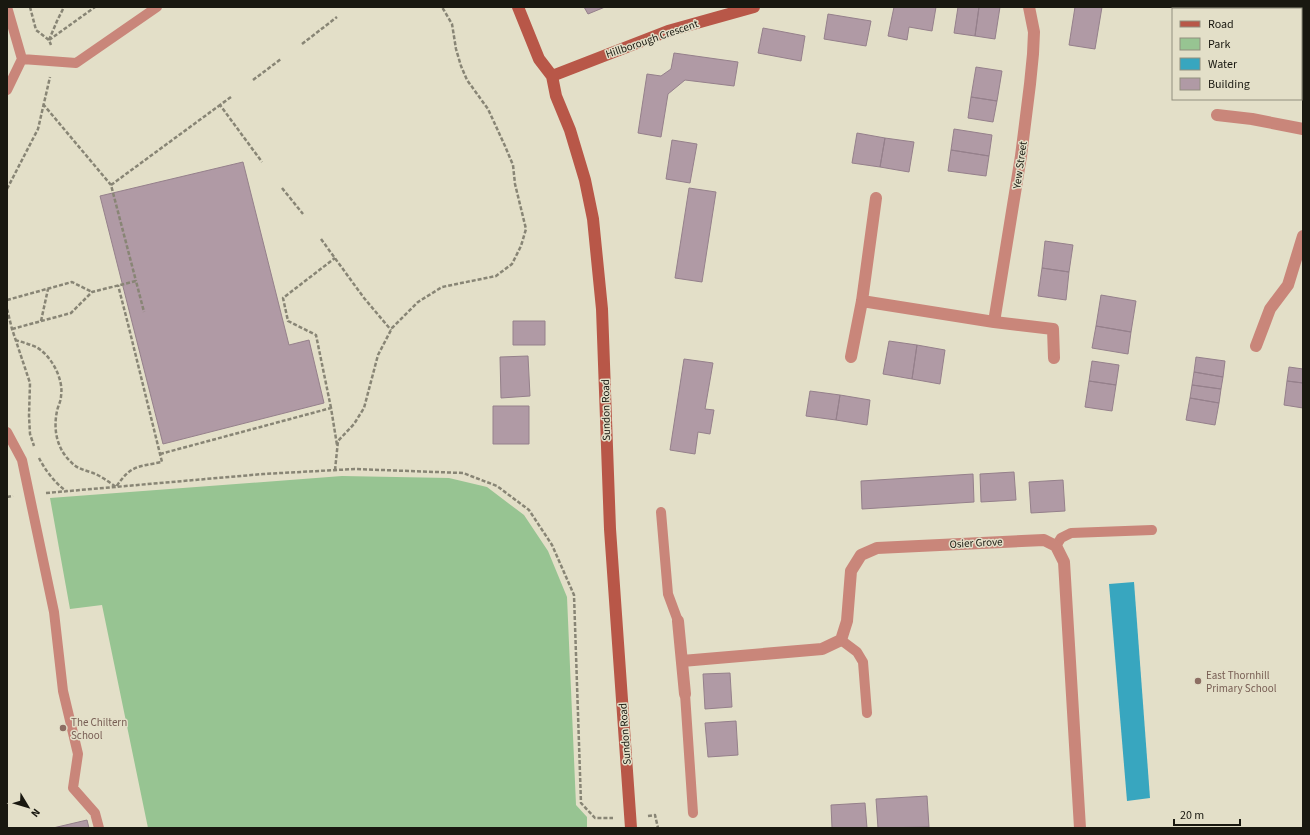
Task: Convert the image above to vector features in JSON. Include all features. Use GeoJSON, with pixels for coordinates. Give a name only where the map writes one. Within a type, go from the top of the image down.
{"type":"FeatureCollection","features":[{"type":"Feature","properties":{"kind":"street","name":"Sundon Road"},"geometry":{"type":"LineString","coordinates":[[518,7],[539,59],[552,76],[556,96],[570,130],[585,180],[593,219],[602,309],[610,529],[631,828]]}},
{"type":"Feature","properties":{"kind":"street","name":"Hillborough Crescent"},"geometry":{"type":"LineString","coordinates":[[552,76],[668,31],[754,7]]}},
{"type":"Feature","properties":{"kind":"street","name":"Yew Street"},"geometry":{"type":"LineString","coordinates":[[994,322],[1021,156],[1030,84],[1034,32],[1029,7]]}},
{"type":"Feature","properties":{"kind":"street"},"geometry":{"type":"LineString","coordinates":[[1217,115],[1252,119],[1303,129]]}},
{"type":"Feature","properties":{"kind":"street"},"geometry":{"type":"LineString","coordinates":[[851,357],[862,301],[876,198]]}},
{"type":"Feature","properties":{"kind":"street"},"geometry":{"type":"LineString","coordinates":[[1256,346],[1270,309],[1288,285],[1303,236]]}},
{"type":"Feature","properties":{"kind":"street"},"geometry":{"type":"LineString","coordinates":[[862,301],[994,322],[1053,329],[1054,358]]}},
{"type":"Feature","properties":{"kind":"street","name":"Osier Grove"},"geometry":{"type":"LineString","coordinates":[[841,640],[847,621],[851,571],[861,555],[877,548],[1044,540],[1056,546]]}},
{"type":"Feature","properties":{"kind":"street"},"geometry":{"type":"LineString","coordinates":[[1056,546],[1064,562],[1080,828]]}},
{"type":"Feature","properties":{"kind":"street"},"geometry":{"type":"LineString","coordinates":[[678,621],[685,694]]}},
{"type":"Feature","properties":{"kind":"street"},"geometry":{"type":"LineString","coordinates":[[682,661],[822,649],[841,640]]}},
{"type":"Feature","properties":{"kind":"lane"},"geometry":{"type":"LineString","coordinates":[[7,7],[22,59],[7,90]]}},
{"type":"Feature","properties":{"kind":"lane"},"geometry":{"type":"LineString","coordinates":[[22,59],[76,63],[157,7]]}},
{"type":"Feature","properties":{"kind":"lane"},"geometry":{"type":"LineString","coordinates":[[7,432],[22,460],[54,612],[63,691],[78,754],[73,788],[95,813],[99,828]]}},
{"type":"Feature","properties":{"kind":"lane"},"geometry":{"type":"LineString","coordinates":[[661,512],[668,594],[678,621]]}},
{"type":"Feature","properties":{"kind":"lane"},"geometry":{"type":"LineString","coordinates":[[1056,546],[1061,538],[1071,533],[1152,530]]}},
{"type":"Feature","properties":{"kind":"lane"},"geometry":{"type":"LineString","coordinates":[[841,640],[857,652],[863,662],[867,713]]}},
{"type":"Feature","properties":{"kind":"lane"},"geometry":{"type":"LineString","coordinates":[[685,694],[693,813]]}},
{"type":"Feature","properties":{"kind":"path"},"geometry":{"type":"LineString","coordinates":[[30,7],[36,30],[49,40]]}},
{"type":"Feature","properties":{"kind":"path"},"geometry":{"type":"LineString","coordinates":[[49,40],[64,7]]}},
{"type":"Feature","properties":{"kind":"path"},"geometry":{"type":"LineString","coordinates":[[49,40],[95,7]]}},
{"type":"Feature","properties":{"kind":"path"},"geometry":{"type":"LineString","coordinates":[[335,470],[338,441],[354,424],[364,408],[378,355],[391,330],[418,302],[442,287],[496,276],[512,264],[521,246],[526,228],[515,184],[513,165],[488,109],[467,80],[460,66],[452,24],[442,7]]}},
{"type":"Feature","properties":{"kind":"path"},"geometry":{"type":"LineString","coordinates":[[302,44],[337,17]]}},
{"type":"Feature","properties":{"kind":"path"},"geometry":{"type":"LineString","coordinates":[[253,80],[281,59]]}},
{"type":"Feature","properties":{"kind":"path"},"geometry":{"type":"LineString","coordinates":[[7,189],[38,129],[47,88]]}},
{"type":"Feature","properties":{"kind":"path"},"geometry":{"type":"LineString","coordinates":[[111,185],[231,97]]}},
{"type":"Feature","properties":{"kind":"path"},"geometry":{"type":"LineString","coordinates":[[43,104],[111,185],[144,312]]}},
{"type":"Feature","properties":{"kind":"path"},"geometry":{"type":"LineString","coordinates":[[220,105],[262,162]]}},
{"type":"Feature","properties":{"kind":"path"},"geometry":{"type":"LineString","coordinates":[[282,188],[303,214]]}},
{"type":"Feature","properties":{"kind":"path"},"geometry":{"type":"LineString","coordinates":[[321,239],[364,298],[391,330]]}},
{"type":"Feature","properties":{"kind":"path"},"geometry":{"type":"LineString","coordinates":[[335,258],[283,298],[288,321],[316,334],[331,408],[337,449]]}},
{"type":"Feature","properties":{"kind":"path"},"geometry":{"type":"LineString","coordinates":[[12,329],[71,312],[92,292],[136,281]]}},
{"type":"Feature","properties":{"kind":"path"},"geometry":{"type":"LineString","coordinates":[[7,300],[72,282],[92,292]]}},
{"type":"Feature","properties":{"kind":"path"},"geometry":{"type":"LineString","coordinates":[[116,487],[124,475],[135,467],[162,462],[118,286]]}},
{"type":"Feature","properties":{"kind":"path"},"geometry":{"type":"LineString","coordinates":[[41,321],[49,288]]}},
{"type":"Feature","properties":{"kind":"path"},"geometry":{"type":"LineString","coordinates":[[7,309],[15,340],[30,383],[30,434],[36,450]]}},
{"type":"Feature","properties":{"kind":"path"},"geometry":{"type":"LineString","coordinates":[[15,340],[36,348],[46,356],[56,370],[62,383],[61,396],[57,412],[56,437],[62,450],[71,463],[81,469],[93,473],[116,487]]}},
{"type":"Feature","properties":{"kind":"path"},"geometry":{"type":"LineString","coordinates":[[160,454],[331,408]]}},
{"type":"Feature","properties":{"kind":"path"},"geometry":{"type":"LineString","coordinates":[[39,457],[60,486],[66,491]]}},
{"type":"Feature","properties":{"kind":"path"},"geometry":{"type":"LineString","coordinates":[[46,493],[263,474],[355,469],[463,473],[497,486],[529,510],[552,545],[574,595],[581,803],[595,818],[607,819]]}},
{"type":"Feature","properties":{"kind":"path"},"geometry":{"type":"LineString","coordinates":[[655,815],[658,828]]}},
{"type":"Feature","properties":{"kind":"green space"},"geometry":{"type":"Polygon","coordinates":[[[342,476],[449,478],[487,487],[524,515],[548,551],[567,597],[576,805],[587,817],[587,828],[148,828],[102,605],[70,609],[50,498],[342,476]]]}},
{"type":"Feature","properties":{"kind":"water"},"geometry":{"type":"Polygon","coordinates":[[[1134,582],[1150,798],[1127,801],[1109,584],[1134,582]]]}},
{"type":"Feature","properties":{"kind":"building"},"geometry":{"type":"Polygon","coordinates":[[[584,7],[605,7],[588,14],[584,7]]]}},
{"type":"Feature","properties":{"kind":"building"},"geometry":{"type":"Polygon","coordinates":[[[894,7],[936,7],[932,31],[909,27],[907,40],[888,36],[894,7]]]}},
{"type":"Feature","properties":{"kind":"building"},"geometry":{"type":"Polygon","coordinates":[[[958,7],[979,7],[975,36],[954,33],[958,7]]]}},
{"type":"Feature","properties":{"kind":"building"},"geometry":{"type":"Polygon","coordinates":[[[979,7],[1000,7],[995,39],[975,36],[979,7]]]}},
{"type":"Feature","properties":{"kind":"building"},"geometry":{"type":"Polygon","coordinates":[[[1075,7],[1102,7],[1095,49],[1069,45],[1075,7]]]}},
{"type":"Feature","properties":{"kind":"building"},"geometry":{"type":"Polygon","coordinates":[[[828,14],[871,21],[866,46],[824,39],[828,14]]]}},
{"type":"Feature","properties":{"kind":"building"},"geometry":{"type":"Polygon","coordinates":[[[763,28],[805,36],[801,61],[758,53],[763,28]]]}},
{"type":"Feature","properties":{"kind":"building"},"geometry":{"type":"Polygon","coordinates":[[[674,53],[738,62],[734,86],[685,80],[668,94],[661,137],[638,133],[647,74],[661,76],[671,69],[674,53]]]}},
{"type":"Feature","properties":{"kind":"building"},"geometry":{"type":"Polygon","coordinates":[[[976,67],[1002,71],[997,101],[971,97],[976,67]]]}},
{"type":"Feature","properties":{"kind":"building"},"geometry":{"type":"Polygon","coordinates":[[[971,97],[997,101],[993,122],[968,118],[971,97]]]}},
{"type":"Feature","properties":{"kind":"building"},"geometry":{"type":"Polygon","coordinates":[[[954,129],[992,135],[989,156],[951,150],[954,129]]]}},
{"type":"Feature","properties":{"kind":"building"},"geometry":{"type":"Polygon","coordinates":[[[857,133],[885,138],[880,167],[852,163],[857,133]]]}},
{"type":"Feature","properties":{"kind":"building"},"geometry":{"type":"Polygon","coordinates":[[[885,138],[914,142],[909,172],[880,167],[885,138]]]}},
{"type":"Feature","properties":{"kind":"building"},"geometry":{"type":"Polygon","coordinates":[[[672,140],[697,144],[690,183],[666,179],[672,140]]]}},
{"type":"Feature","properties":{"kind":"building"},"geometry":{"type":"Polygon","coordinates":[[[951,150],[989,156],[986,176],[948,171],[951,150]]]}},
{"type":"Feature","properties":{"kind":"building"},"geometry":{"type":"Polygon","coordinates":[[[243,162],[289,345],[309,340],[324,403],[163,444],[100,196],[243,162]]]}},
{"type":"Feature","properties":{"kind":"building"},"geometry":{"type":"Polygon","coordinates":[[[689,188],[716,192],[702,282],[675,278],[689,188]]]}},
{"type":"Feature","properties":{"kind":"building"},"geometry":{"type":"Polygon","coordinates":[[[1045,241],[1073,245],[1069,272],[1042,268],[1045,241]]]}},
{"type":"Feature","properties":{"kind":"building"},"geometry":{"type":"Polygon","coordinates":[[[1042,268],[1069,272],[1066,300],[1038,296],[1042,268]]]}},
{"type":"Feature","properties":{"kind":"building"},"geometry":{"type":"Polygon","coordinates":[[[1101,295],[1136,301],[1131,332],[1096,326],[1101,295]]]}},
{"type":"Feature","properties":{"kind":"building"},"geometry":{"type":"Polygon","coordinates":[[[513,321],[545,321],[545,345],[513,345],[513,321]]]}},
{"type":"Feature","properties":{"kind":"building"},"geometry":{"type":"Polygon","coordinates":[[[1096,326],[1131,332],[1128,354],[1092,348],[1096,326]]]}},
{"type":"Feature","properties":{"kind":"building"},"geometry":{"type":"Polygon","coordinates":[[[889,341],[917,345],[912,379],[883,374],[889,341]]]}},
{"type":"Feature","properties":{"kind":"building"},"geometry":{"type":"Polygon","coordinates":[[[917,345],[945,350],[940,384],[912,379],[917,345]]]}},
{"type":"Feature","properties":{"kind":"building"},"geometry":{"type":"Polygon","coordinates":[[[528,356],[530,396],[501,398],[500,357],[528,356]]]}},
{"type":"Feature","properties":{"kind":"building"},"geometry":{"type":"Polygon","coordinates":[[[1196,357],[1225,361],[1223,377],[1194,372],[1196,357]]]}},
{"type":"Feature","properties":{"kind":"building"},"geometry":{"type":"Polygon","coordinates":[[[684,359],[713,363],[705,409],[714,410],[710,434],[698,432],[695,454],[670,450],[684,359]]]}},
{"type":"Feature","properties":{"kind":"building"},"geometry":{"type":"Polygon","coordinates":[[[1092,361],[1119,365],[1116,385],[1089,381],[1092,361]]]}},
{"type":"Feature","properties":{"kind":"building"},"geometry":{"type":"Polygon","coordinates":[[[1289,367],[1303,369],[1303,383],[1287,381],[1289,367]]]}},
{"type":"Feature","properties":{"kind":"building"},"geometry":{"type":"Polygon","coordinates":[[[1194,372],[1223,377],[1221,389],[1192,385],[1194,372]]]}},
{"type":"Feature","properties":{"kind":"building"},"geometry":{"type":"Polygon","coordinates":[[[1089,381],[1116,385],[1112,411],[1085,407],[1089,381]]]}},
{"type":"Feature","properties":{"kind":"building"},"geometry":{"type":"Polygon","coordinates":[[[1287,381],[1303,383],[1303,408],[1284,405],[1287,381]]]}},
{"type":"Feature","properties":{"kind":"building"},"geometry":{"type":"Polygon","coordinates":[[[1192,385],[1221,389],[1219,403],[1190,398],[1192,385]]]}},
{"type":"Feature","properties":{"kind":"building"},"geometry":{"type":"Polygon","coordinates":[[[810,391],[840,395],[836,420],[806,416],[810,391]]]}},
{"type":"Feature","properties":{"kind":"building"},"geometry":{"type":"Polygon","coordinates":[[[840,395],[870,400],[867,425],[836,420],[840,395]]]}},
{"type":"Feature","properties":{"kind":"building"},"geometry":{"type":"Polygon","coordinates":[[[1190,398],[1219,403],[1215,425],[1186,420],[1190,398]]]}},
{"type":"Feature","properties":{"kind":"building"},"geometry":{"type":"Polygon","coordinates":[[[493,406],[529,406],[529,444],[493,444],[493,406]]]}},
{"type":"Feature","properties":{"kind":"building"},"geometry":{"type":"Polygon","coordinates":[[[1014,472],[1016,500],[981,502],[980,474],[1014,472]]]}},
{"type":"Feature","properties":{"kind":"building"},"geometry":{"type":"Polygon","coordinates":[[[973,474],[974,502],[862,509],[861,481],[973,474]]]}},
{"type":"Feature","properties":{"kind":"building"},"geometry":{"type":"Polygon","coordinates":[[[1063,480],[1065,511],[1031,513],[1029,482],[1063,480]]]}},
{"type":"Feature","properties":{"kind":"building"},"geometry":{"type":"Polygon","coordinates":[[[730,673],[732,707],[705,709],[703,674],[730,673]]]}},
{"type":"Feature","properties":{"kind":"building"},"geometry":{"type":"Polygon","coordinates":[[[736,721],[738,755],[708,757],[705,723],[736,721]]]}},
{"type":"Feature","properties":{"kind":"building"},"geometry":{"type":"Polygon","coordinates":[[[927,796],[929,827],[878,828],[876,799],[927,796]]]}},
{"type":"Feature","properties":{"kind":"building"},"geometry":{"type":"Polygon","coordinates":[[[865,803],[867,828],[832,828],[831,805],[865,803]]]}},
{"type":"Feature","properties":{"kind":"building"},"geometry":{"type":"Polygon","coordinates":[[[87,820],[89,828],[53,828],[87,820]]]}},
{"type":"Feature","properties":{"kind":"place","name":"East Thornhill Primary School"},"geometry":{"type":"Point","coordinates":[1198,681]}},
{"type":"Feature","properties":{"kind":"place","name":"The Chiltern School"},"geometry":{"type":"Point","coordinates":[63,728]}}]}
